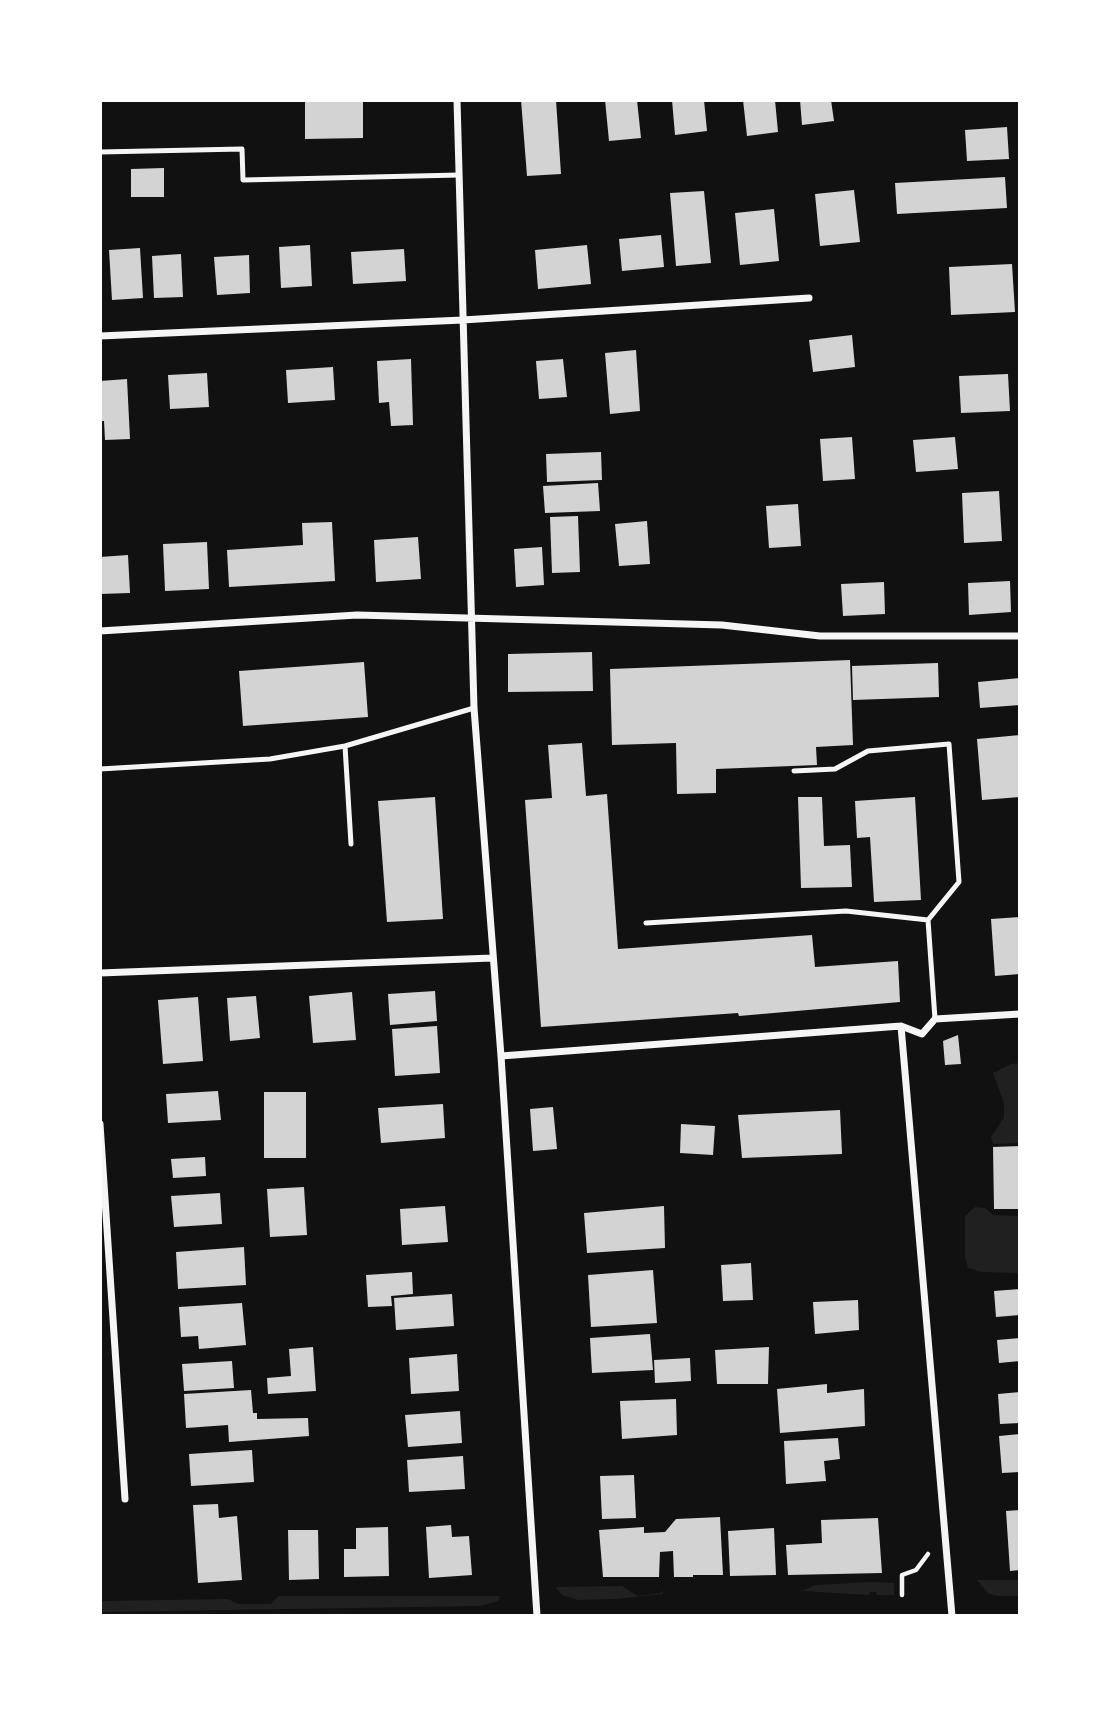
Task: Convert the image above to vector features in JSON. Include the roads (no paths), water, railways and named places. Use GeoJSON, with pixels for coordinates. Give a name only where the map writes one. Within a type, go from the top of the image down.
{"type":"FeatureCollection","features":[{"type":"Feature","properties":{"kind":"street"},"geometry":{"type":"LineString","coordinates":[[457,100],[474,708],[537,1616]]}},
{"type":"Feature","properties":{"kind":"street"},"geometry":{"type":"LineString","coordinates":[[100,335],[463,320],[809,298]]}},
{"type":"Feature","properties":{"kind":"street"},"geometry":{"type":"LineString","coordinates":[[100,631],[357,615],[722,625],[820,636],[1020,636]]}},
{"type":"Feature","properties":{"kind":"street"},"geometry":{"type":"LineString","coordinates":[[100,973],[492,958]]}},
{"type":"Feature","properties":{"kind":"street"},"geometry":{"type":"LineString","coordinates":[[500,1056],[901,1026],[922,1034],[935,1019],[1020,1014]]}},
{"type":"Feature","properties":{"kind":"street"},"geometry":{"type":"LineString","coordinates":[[901,1026],[952,1616]]}},
{"type":"Feature","properties":{"kind":"street"},"geometry":{"type":"LineString","coordinates":[[100,1124],[125,1499]]}},
{"type":"Feature","properties":{"kind":"lane"},"geometry":{"type":"LineString","coordinates":[[100,152],[242,149],[243,180],[459,176]]}},
{"type":"Feature","properties":{"kind":"lane"},"geometry":{"type":"LineString","coordinates":[[100,769],[270,759],[345,746],[474,708]]}},
{"type":"Feature","properties":{"kind":"lane"},"geometry":{"type":"LineString","coordinates":[[794,771],[835,769],[868,751],[949,744],[959,882],[928,920],[935,1019]]}},
{"type":"Feature","properties":{"kind":"lane"},"geometry":{"type":"LineString","coordinates":[[345,746],[351,844]]}},
{"type":"Feature","properties":{"kind":"lane"},"geometry":{"type":"LineString","coordinates":[[646,923],[845,911],[928,920]]}}]}
